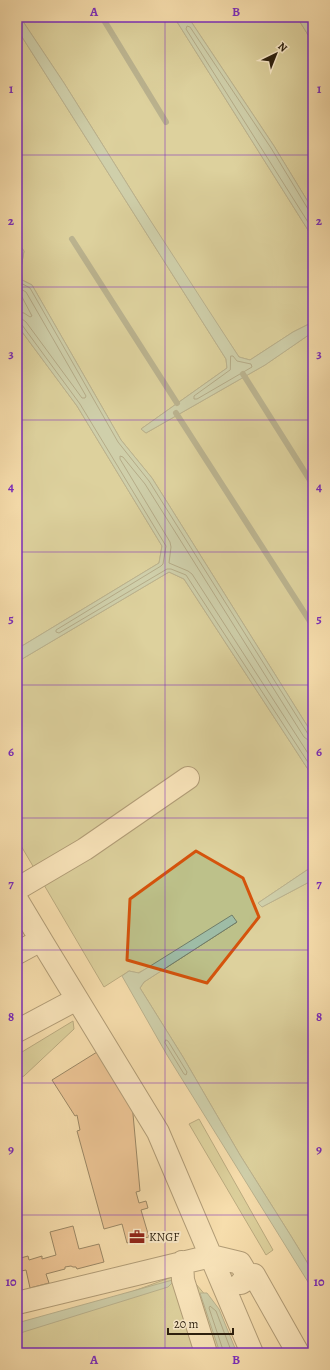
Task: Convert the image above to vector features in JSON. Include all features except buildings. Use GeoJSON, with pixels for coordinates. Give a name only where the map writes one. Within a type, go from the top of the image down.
{"type":"FeatureCollection","features":[{"type":"Feature","properties":{"kind":"lane"},"geometry":{"type":"LineString","coordinates":[[17,889],[85,849],[188,778]]}},
{"type":"Feature","properties":{"kind":"lane"},"geometry":{"type":"LineString","coordinates":[[17,900],[158,1132],[252,1353]]}},
{"type":"Feature","properties":{"kind":"lane"},"geometry":{"type":"LineString","coordinates":[[17,953],[41,940]]}},
{"type":"Feature","properties":{"kind":"lane"},"geometry":{"type":"LineString","coordinates":[[17,1031],[77,999]]}},
{"type":"Feature","properties":{"kind":"lane"},"geometry":{"type":"LineString","coordinates":[[17,1302],[211,1256],[240,1263],[249,1278]]}},
{"type":"Feature","properties":{"kind":"lane"},"geometry":{"type":"LineString","coordinates":[[182,1262],[183,1280],[206,1353]]}},
{"type":"Feature","properties":{"kind":"lane"},"geometry":{"type":"LineString","coordinates":[[226,1292],[254,1275],[298,1353]]}},
{"type":"Feature","properties":{"kind":"highlighted area"},"geometry":{"type":"Polygon","coordinates":[[[196,851],[243,878],[259,917],[207,983],[127,960],[130,899],[196,851]]]}},
{"type":"Feature","properties":{"kind":"green space"},"geometry":{"type":"Polygon","coordinates":[[[20,17],[174,17],[313,238],[313,322],[293,332],[250,360],[239,357],[183,273],[64,83],[20,17]]]}},
{"type":"Feature","properties":{"kind":"green space"},"geometry":{"type":"Polygon","coordinates":[[[188,17],[297,17],[313,43],[313,210],[274,146],[188,17]]]}},
{"type":"Feature","properties":{"kind":"green space"},"geometry":{"type":"Polygon","coordinates":[[[17,29],[226,359],[227,368],[141,429],[146,433],[265,365],[313,332],[313,735],[152,478],[121,440],[32,285],[22,280],[21,268],[24,251],[17,242],[17,29]]]}},
{"type":"Feature","properties":{"kind":"green space"},"geometry":{"type":"Polygon","coordinates":[[[17,325],[77,406],[162,546],[159,563],[17,649],[17,325]]]}},
{"type":"Feature","properties":{"kind":"green space"},"geometry":{"type":"Polygon","coordinates":[[[169,572],[184,579],[313,777],[313,866],[258,903],[262,907],[313,880],[313,1272],[240,1155],[183,1057],[140,988],[144,982],[237,922],[138,973],[129,971],[104,987],[17,839],[17,662],[169,572]]]}},
{"type":"Feature","properties":{"kind":"green space"},"geometry":{"type":"Polygon","coordinates":[[[73,1021],[74,1029],[24,1076],[17,1079],[17,1055],[73,1021]]]}},
{"type":"Feature","properties":{"kind":"green space"},"geometry":{"type":"Polygon","coordinates":[[[199,1119],[273,1250],[266,1255],[189,1124],[199,1119]]]}},
{"type":"Feature","properties":{"kind":"green space"},"geometry":{"type":"Polygon","coordinates":[[[180,1274],[196,1284],[207,1297],[228,1353],[17,1353],[17,1334],[180,1274]]]}},
{"type":"Feature","properties":{"kind":"water"},"geometry":{"type":"Polygon","coordinates":[[[17,17],[20,17],[64,83],[141,206],[239,357],[250,360],[293,332],[313,322],[313,332],[265,365],[146,433],[141,429],[227,368],[226,359],[17,29],[17,17]]]}},
{"type":"Feature","properties":{"kind":"water"},"geometry":{"type":"Polygon","coordinates":[[[174,17],[188,17],[274,146],[313,210],[313,238],[174,17]]]}},
{"type":"Feature","properties":{"kind":"water"},"geometry":{"type":"Polygon","coordinates":[[[297,17],[313,17],[313,43],[297,17]]]}},
{"type":"Feature","properties":{"kind":"water"},"geometry":{"type":"Polygon","coordinates":[[[17,242],[24,251],[21,268],[22,280],[32,285],[121,440],[152,478],[313,735],[313,777],[184,579],[169,572],[17,662],[17,649],[159,563],[162,546],[77,406],[17,325],[17,242]]]}},
{"type":"Feature","properties":{"kind":"water"},"geometry":{"type":"Polygon","coordinates":[[[313,866],[313,880],[262,907],[258,903],[313,866]]]}},
{"type":"Feature","properties":{"kind":"water"},"geometry":{"type":"Polygon","coordinates":[[[232,915],[237,922],[144,982],[140,988],[183,1057],[240,1155],[313,1272],[313,1290],[167,1055],[122,976],[129,971],[139,973],[232,915]]]}},
{"type":"Feature","properties":{"kind":"water"},"geometry":{"type":"Polygon","coordinates":[[[176,1279],[168,1287],[17,1334],[17,1323],[176,1279]]]}},
{"type":"Feature","properties":{"kind":"water"},"geometry":{"type":"Polygon","coordinates":[[[200,1293],[207,1293],[219,1309],[237,1353],[220,1353],[200,1293]]]}},
{"type":"Feature","properties":{"kind":"waterway"},"geometry":{"type":"LineString","coordinates":[[102,17],[166,122]]}},
{"type":"Feature","properties":{"kind":"waterway"},"geometry":{"type":"LineString","coordinates":[[72,239],[177,403]]}},
{"type":"Feature","properties":{"kind":"waterway"},"geometry":{"type":"LineString","coordinates":[[243,374],[313,485]]}},
{"type":"Feature","properties":{"kind":"waterway"},"geometry":{"type":"LineString","coordinates":[[176,413],[313,626]]}},
{"type":"Feature","properties":{"kind":"place","name":"KNGF"},"geometry":{"type":"Point","coordinates":[137,1237]}}]}
